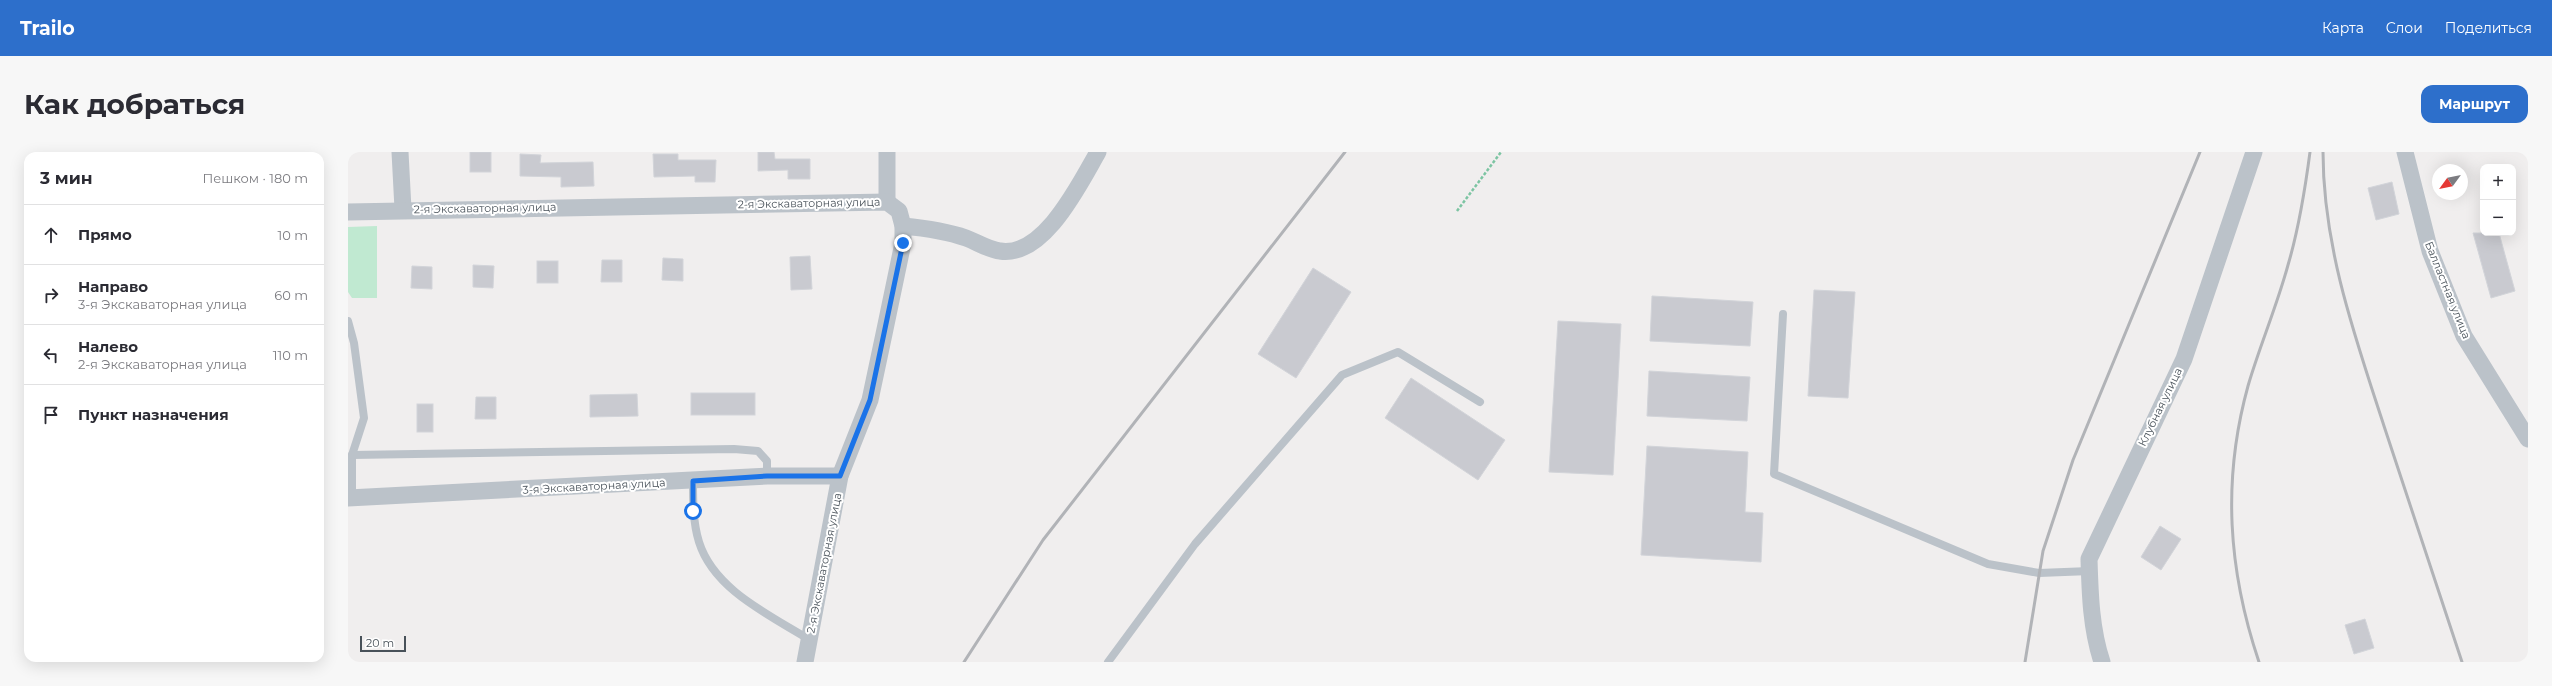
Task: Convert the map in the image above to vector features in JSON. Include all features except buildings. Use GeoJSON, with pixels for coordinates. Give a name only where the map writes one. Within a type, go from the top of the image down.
{"type":"FeatureCollection","features":[{"type":"Feature","properties":{"kind":"street"},"geometry":{"type":"LineString","coordinates":[[400,152],[403,209]]}},
{"type":"Feature","properties":{"kind":"street"},"geometry":{"type":"LineString","coordinates":[[886,202],[887,152]]}},
{"type":"Feature","properties":{"kind":"street"},"geometry":{"type":"LineString","coordinates":[[903,226],[926,228],[964,237],[1001,252],[1024,248],[1045,234],[1080,184],[1098,152]]}},
{"type":"Feature","properties":{"kind":"street","name":"Клубная улица"},"geometry":{"type":"LineString","coordinates":[[2102,662],[2096,642],[2090,559],[2110,513],[2184,359],[2254,152]]}},
{"type":"Feature","properties":{"kind":"street","name":"Балластная улица"},"geometry":{"type":"LineString","coordinates":[[2405,152],[2430,251],[2464,336],[2528,439]]}},
{"type":"Feature","properties":{"kind":"street","name":"2-я Экскаваторная улица"},"geometry":{"type":"LineString","coordinates":[[348,212],[403,209],[886,202],[899,211],[903,226],[903,243],[870,400],[840,476],[805,662]]}},
{"type":"Feature","properties":{"kind":"street","name":"3-я Экскаваторная улица"},"geometry":{"type":"LineString","coordinates":[[350,498],[767,476],[840,476]]}},
{"type":"Feature","properties":{"kind":"lane"},"geometry":{"type":"LineString","coordinates":[[1783,314],[1774,474],[1988,564],[2039,573],[2090,571]]}},
{"type":"Feature","properties":{"kind":"lane"},"geometry":{"type":"LineString","coordinates":[[348,321],[354,344],[364,418],[352,455],[350,498]]}},
{"type":"Feature","properties":{"kind":"lane"},"geometry":{"type":"LineString","coordinates":[[1108,662],[1195,544],[1342,375],[1398,352],[1480,402]]}},
{"type":"Feature","properties":{"kind":"lane"},"geometry":{"type":"LineString","coordinates":[[352,455],[734,449],[758,450],[767,461],[767,476]]}},
{"type":"Feature","properties":{"kind":"lane"},"geometry":{"type":"LineString","coordinates":[[693,481],[693,511],[699,542],[713,571],[745,599],[810,640]]}},
{"type":"Feature","properties":{"kind":"path"},"geometry":{"type":"LineString","coordinates":[[1457,211],[1501,152]]}},
{"type":"Feature","properties":{"kind":"green space"},"geometry":{"type":"Polygon","coordinates":[[[377,226],[377,298],[352,298],[348,292],[348,227],[377,226]]]}},
{"type":"Feature","properties":{"kind":"railway"},"geometry":{"type":"LineString","coordinates":[[964,662],[1043,540],[1345,152]]}},
{"type":"Feature","properties":{"kind":"railway"},"geometry":{"type":"LineString","coordinates":[[2025,662],[2043,551],[2073,460],[2200,152]]}},
{"type":"Feature","properties":{"kind":"railway"},"geometry":{"type":"LineString","coordinates":[[2259,662],[2249,628],[2235,559],[2232,525],[2234,456],[2248,386],[2284,280],[2292,251],[2301,209],[2310,152]]}},
{"type":"Feature","properties":{"kind":"railway"},"geometry":{"type":"LineString","coordinates":[[2323,152],[2324,187],[2328,222],[2352,325],[2462,662]]}},
{"type":"Feature","properties":{"kind":"route"},"geometry":{"type":"LineString","coordinates":[[693,511],[693,481],[767,476],[840,476],[870,400],[903,243]]}}]}
